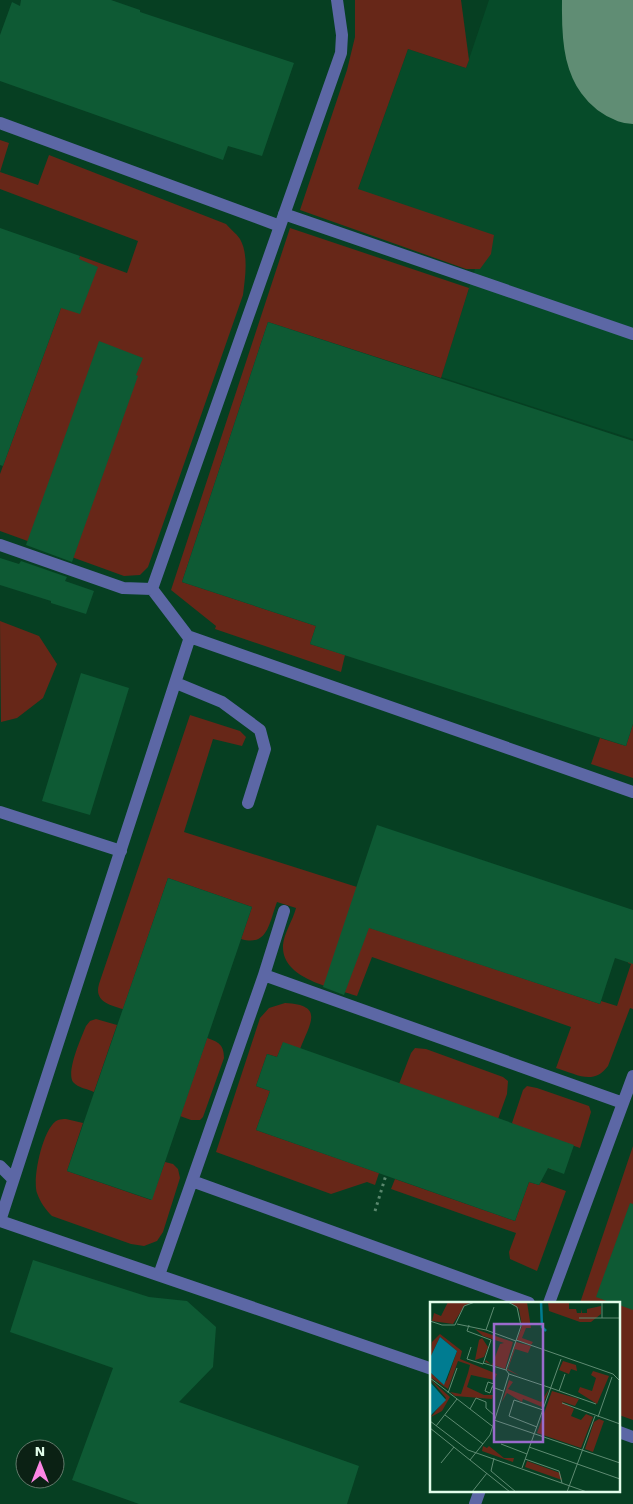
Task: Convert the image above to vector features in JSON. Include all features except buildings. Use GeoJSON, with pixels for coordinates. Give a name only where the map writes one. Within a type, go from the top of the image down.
{"type":"FeatureCollection","features":[{"type":"Feature","properties":{"kind":"lane"},"geometry":{"type":"LineString","coordinates":[[152,589],[342,53],[342,34],[337,0]]}},
{"type":"Feature","properties":{"kind":"lane"},"geometry":{"type":"LineString","coordinates":[[0,123],[282,220],[633,334]]}},
{"type":"Feature","properties":{"kind":"lane"},"geometry":{"type":"LineString","coordinates":[[0,545],[123,588],[152,589]]}},
{"type":"Feature","properties":{"kind":"lane"},"geometry":{"type":"LineString","coordinates":[[152,589],[190,639],[633,792]]}},
{"type":"Feature","properties":{"kind":"lane"},"geometry":{"type":"LineString","coordinates":[[190,639],[0,1221],[430,1368]]}},
{"type":"Feature","properties":{"kind":"lane"},"geometry":{"type":"LineString","coordinates":[[176,683],[222,702],[260,730],[265,748],[248,803]]}},
{"type":"Feature","properties":{"kind":"lane"},"geometry":{"type":"LineString","coordinates":[[0,812],[121,852]]}},
{"type":"Feature","properties":{"kind":"lane"},"geometry":{"type":"LineString","coordinates":[[159,1275],[264,975],[284,911]]}},
{"type":"Feature","properties":{"kind":"lane"},"geometry":{"type":"LineString","coordinates":[[264,975],[623,1102]]}},
{"type":"Feature","properties":{"kind":"lane"},"geometry":{"type":"LineString","coordinates":[[549,1302],[633,1076]]}},
{"type":"Feature","properties":{"kind":"lane"},"geometry":{"type":"LineString","coordinates":[[0,1166],[13,1179]]}},
{"type":"Feature","properties":{"kind":"lane"},"geometry":{"type":"LineString","coordinates":[[192,1181],[526,1302]]}},
{"type":"Feature","properties":{"kind":"lane"},"geometry":{"type":"LineString","coordinates":[[620,1432],[633,1437]]}},
{"type":"Feature","properties":{"kind":"lane"},"geometry":{"type":"LineString","coordinates":[[475,1504],[479,1492]]}},
{"type":"Feature","properties":{"kind":"path"},"geometry":{"type":"LineString","coordinates":[[375,1211],[386,1176]]}},
{"type":"Feature","properties":{"kind":"shaded area"},"geometry":{"type":"Polygon","coordinates":[[[355,0],[461,0],[469,60],[466,68],[408,49],[358,189],[494,235],[491,254],[480,269],[466,269],[300,210],[347,70],[355,37],[355,0]]]}},
{"type":"Feature","properties":{"kind":"shaded area"},"geometry":{"type":"Polygon","coordinates":[[[489,0],[633,0],[633,439],[441,377],[475,269],[480,269],[358,189],[408,49],[466,68],[489,0]]]}},
{"type":"Feature","properties":{"kind":"shaded area"},"geometry":{"type":"Polygon","coordinates":[[[0,140],[9,143],[0,172],[0,140]]]}},
{"type":"Feature","properties":{"kind":"shaded area"},"geometry":{"type":"Polygon","coordinates":[[[49,155],[226,224],[243,245],[246,267],[243,295],[148,567],[140,575],[124,576],[0,531],[0,474],[80,256],[127,273],[138,241],[0,189],[0,172],[38,185],[49,155]]]}},
{"type":"Feature","properties":{"kind":"shaded area"},"geometry":{"type":"Polygon","coordinates":[[[290,228],[469,288],[441,378],[268,322],[182,582],[316,626],[310,644],[345,655],[341,672],[215,629],[216,626],[171,590],[290,228]]]}},
{"type":"Feature","properties":{"kind":"shaded area"},"geometry":{"type":"Polygon","coordinates":[[[0,621],[39,636],[57,664],[43,698],[17,718],[1,722],[0,621]]]}},
{"type":"Feature","properties":{"kind":"shaded area"},"geometry":{"type":"Polygon","coordinates":[[[190,715],[240,731],[246,737],[242,746],[213,739],[184,832],[357,887],[346,920],[600,1004],[601,1001],[617,1006],[631,964],[628,963],[633,947],[633,1009],[630,1008],[608,1066],[596,1076],[590,1077],[584,1077],[556,1068],[571,1027],[372,957],[357,996],[310,980],[290,966],[285,957],[284,940],[296,908],[277,902],[269,925],[262,936],[257,940],[250,941],[241,939],[252,907],[168,878],[123,1009],[104,1001],[99,995],[99,984],[190,715]]]}},
{"type":"Feature","properties":{"kind":"shaded area"},"geometry":{"type":"Polygon","coordinates":[[[633,724],[633,778],[591,764],[600,738],[626,746],[633,724]]]}},
{"type":"Feature","properties":{"kind":"shaded area"},"geometry":{"type":"Polygon","coordinates":[[[285,1003],[306,1007],[310,1012],[310,1024],[300,1049],[283,1043],[277,1057],[267,1054],[256,1086],[270,1091],[256,1130],[379,1173],[375,1185],[367,1182],[331,1194],[216,1152],[260,1018],[269,1008],[285,1003]]]}},
{"type":"Feature","properties":{"kind":"shaded area"},"geometry":{"type":"Polygon","coordinates":[[[96,1019],[117,1025],[94,1092],[75,1084],[71,1077],[71,1071],[86,1026],[90,1021],[96,1019]]]}},
{"type":"Feature","properties":{"kind":"shaded area"},"geometry":{"type":"Polygon","coordinates":[[[207,1038],[220,1045],[224,1058],[203,1117],[200,1120],[191,1120],[180,1116],[207,1038]]]}},
{"type":"Feature","properties":{"kind":"shaded area"},"geometry":{"type":"Polygon","coordinates":[[[415,1048],[426,1049],[503,1077],[508,1081],[507,1094],[498,1119],[399,1084],[411,1053],[415,1048]]]}},
{"type":"Feature","properties":{"kind":"shaded area"},"geometry":{"type":"Polygon","coordinates":[[[527,1086],[589,1106],[591,1112],[580,1148],[563,1142],[553,1170],[546,1167],[512,1123],[523,1090],[527,1086]]]}},
{"type":"Feature","properties":{"kind":"shaded area"},"geometry":{"type":"Polygon","coordinates":[[[66,1119],[83,1123],[67,1171],[151,1200],[165,1162],[173,1164],[178,1169],[180,1178],[163,1232],[157,1241],[144,1246],[131,1244],[52,1216],[41,1203],[37,1193],[36,1177],[43,1142],[53,1124],[58,1120],[66,1119]]]}},
{"type":"Feature","properties":{"kind":"shaded area"},"geometry":{"type":"Polygon","coordinates":[[[633,1146],[633,1420],[620,1415],[620,1302],[580,1302],[633,1146]]]}},
{"type":"Feature","properties":{"kind":"shaded area"},"geometry":{"type":"Polygon","coordinates":[[[395,1179],[515,1221],[529,1182],[539,1185],[541,1182],[566,1191],[537,1271],[510,1259],[509,1252],[516,1233],[391,1189],[395,1179]]]}},
{"type":"Feature","properties":{"kind":"taxiway"},"geometry":{"type":"LineString","coordinates":[[606,0],[608,45],[611,56],[623,74],[633,80]]}}]}
